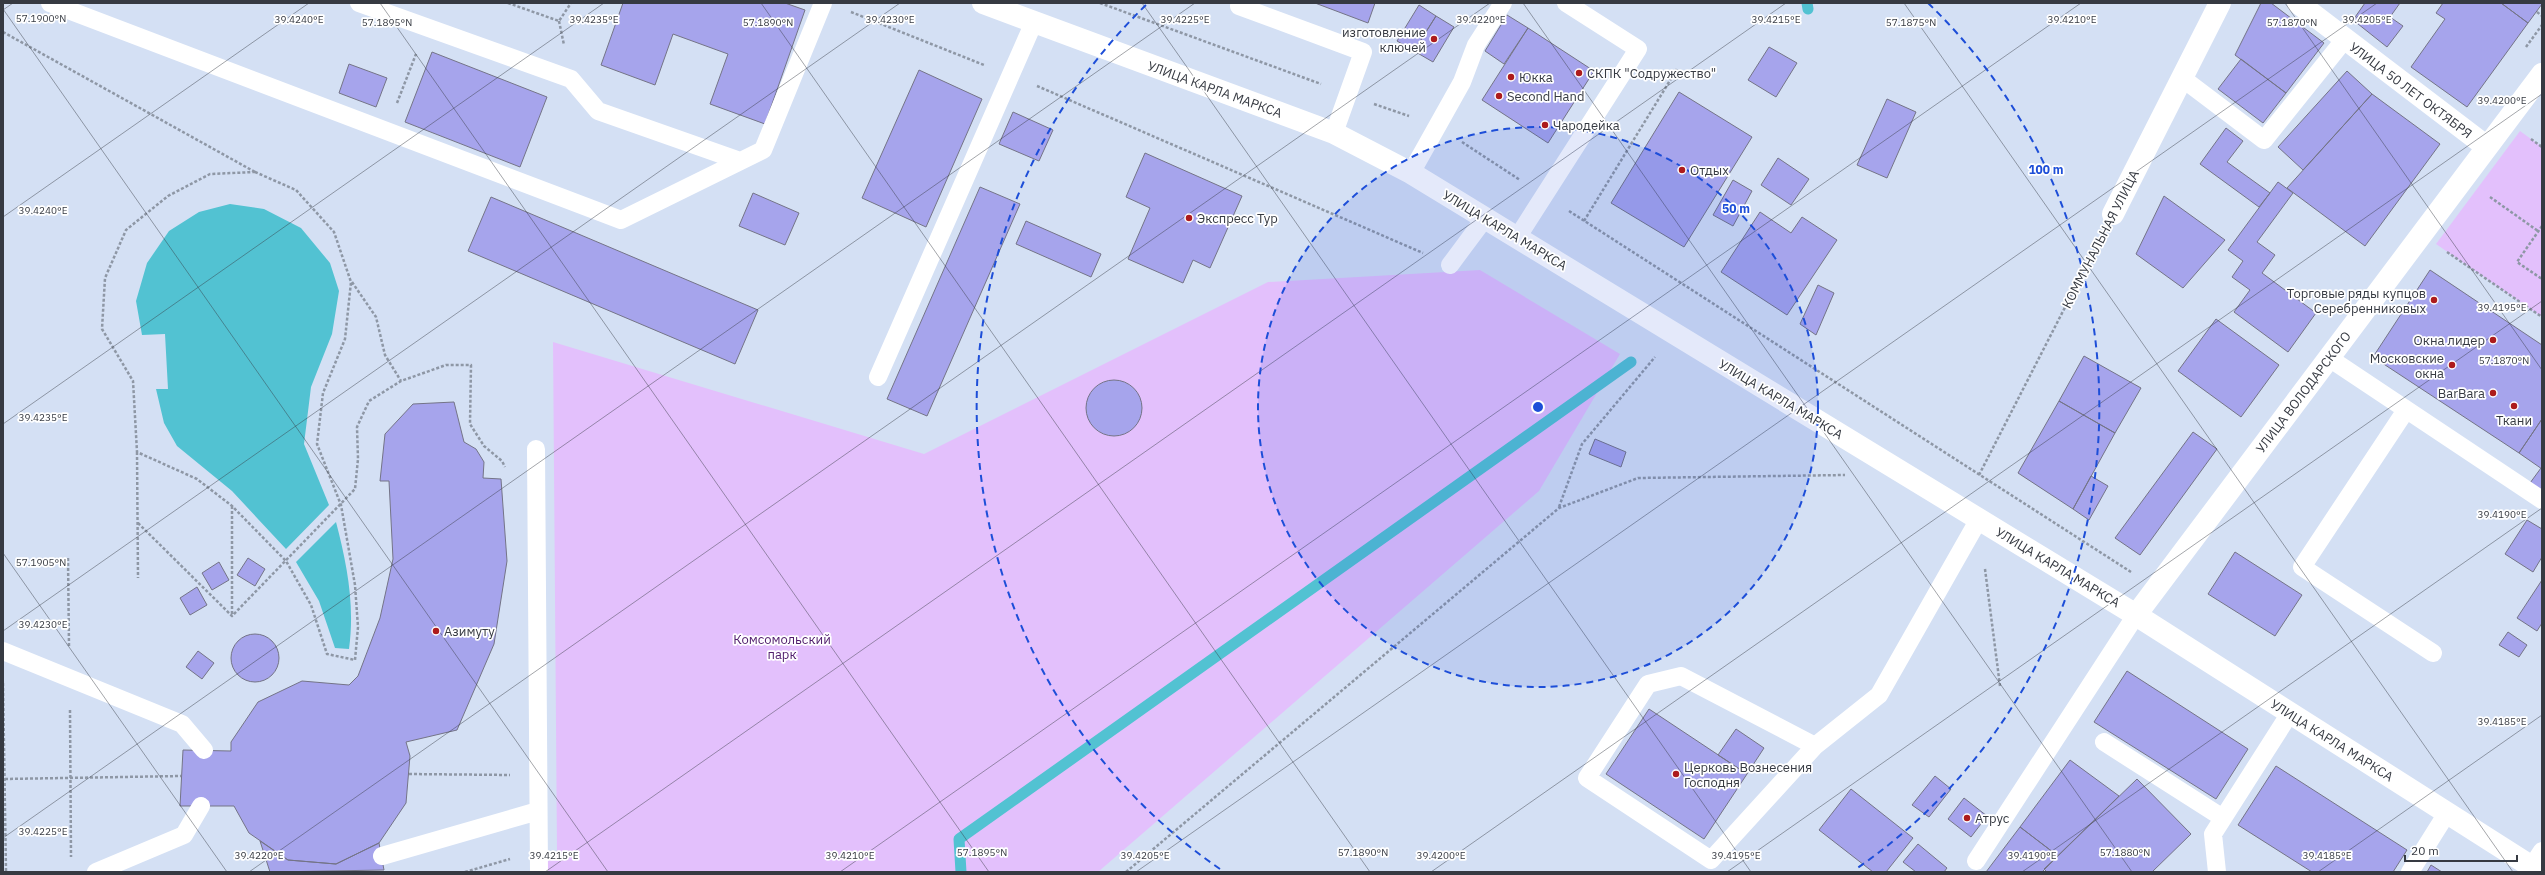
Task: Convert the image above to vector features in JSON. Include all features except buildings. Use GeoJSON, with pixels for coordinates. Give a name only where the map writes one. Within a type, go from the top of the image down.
{"type":"FeatureCollection","features":[{"type":"Feature","properties":{"kind":"street","name":"УЛИЦА КАРЛА МАРКСА"},"geometry":{"type":"LineString","coordinates":[[983,3],[1334,133],[1411,173],[2136,615],[2447,812],[2538,863]]}},
{"type":"Feature","properties":{"kind":"street","name":"КОММУНАЛЬНАЯ УЛИЦА"},"geometry":{"type":"LineString","coordinates":[[2113,214],[2220,3]]}},
{"type":"Feature","properties":{"kind":"street","name":"УЛИЦА 50 ЛЕТ ОКТЯБРЯ"},"geometry":{"type":"LineString","coordinates":[[2298,3],[2487,147]]}},
{"type":"Feature","properties":{"kind":"street","name":"УЛИЦА ВОЛОДАРСКОГО"},"geometry":{"type":"LineString","coordinates":[[2136,615],[2542,74]]}},
{"type":"Feature","properties":{"kind":"lane"},"geometry":{"type":"LineString","coordinates":[[50,3],[386,132],[621,220],[763,150],[823,3]]}},
{"type":"Feature","properties":{"kind":"lane"},"geometry":{"type":"LineString","coordinates":[[359,3],[571,79],[598,111],[740,161]]}},
{"type":"Feature","properties":{"kind":"lane"},"geometry":{"type":"LineString","coordinates":[[1240,3],[1239,6],[1363,52],[1334,133]]}},
{"type":"Feature","properties":{"kind":"lane"},"geometry":{"type":"LineString","coordinates":[[1411,173],[1462,82],[1476,45],[1503,3]]}},
{"type":"Feature","properties":{"kind":"lane"},"geometry":{"type":"LineString","coordinates":[[1517,238],[1638,49],[1566,3]]}},
{"type":"Feature","properties":{"kind":"lane"},"geometry":{"type":"LineString","coordinates":[[878,377],[1034,22]]}},
{"type":"Feature","properties":{"kind":"lane"},"geometry":{"type":"LineString","coordinates":[[2182,78],[2264,140],[2345,39]]}},
{"type":"Feature","properties":{"kind":"lane"},"geometry":{"type":"LineString","coordinates":[[1450,265],[1485,218]]}},
{"type":"Feature","properties":{"kind":"lane"},"geometry":{"type":"LineString","coordinates":[[2329,358],[2542,500]]}},
{"type":"Feature","properties":{"kind":"lane"},"geometry":{"type":"LineString","coordinates":[[2406,410],[2302,567],[2433,654]]}},
{"type":"Feature","properties":{"kind":"lane"},"geometry":{"type":"LineString","coordinates":[[536,449],[538,872]]}},
{"type":"Feature","properties":{"kind":"lane"},"geometry":{"type":"LineString","coordinates":[[1815,746],[1681,676],[1648,684],[1587,778],[1711,860],[1815,746],[1879,695],[1979,519]]}},
{"type":"Feature","properties":{"kind":"lane"},"geometry":{"type":"LineString","coordinates":[[1976,862],[2136,615]]}},
{"type":"Feature","properties":{"kind":"lane"},"geometry":{"type":"LineString","coordinates":[[3,651],[182,724],[204,750]]}},
{"type":"Feature","properties":{"kind":"lane"},"geometry":{"type":"LineString","coordinates":[[2216,872],[2213,834],[2290,713]]}},
{"type":"Feature","properties":{"kind":"lane"},"geometry":{"type":"LineString","coordinates":[[2104,742],[2223,818]]}},
{"type":"Feature","properties":{"kind":"lane"},"geometry":{"type":"LineString","coordinates":[[96,872],[184,835],[201,806]]}},
{"type":"Feature","properties":{"kind":"lane"},"geometry":{"type":"LineString","coordinates":[[382,856],[538,811]]}},
{"type":"Feature","properties":{"kind":"lane"},"geometry":{"type":"LineString","coordinates":[[2410,872],[2447,812]]}},
{"type":"Feature","properties":{"kind":"path"},"geometry":{"type":"LineString","coordinates":[[508,3],[559,21],[570,3]]}},
{"type":"Feature","properties":{"kind":"path"},"geometry":{"type":"LineString","coordinates":[[1100,3],[1438,127],[2156,589]]}},
{"type":"Feature","properties":{"kind":"path"},"geometry":{"type":"LineString","coordinates":[[844,9],[1011,75],[1250,177],[1450,265]]}},
{"type":"Feature","properties":{"kind":"path"},"geometry":{"type":"LineString","coordinates":[[2537,12],[2542,16]]}},
{"type":"Feature","properties":{"kind":"path"},"geometry":{"type":"LineString","coordinates":[[386,132],[426,27]]}},
{"type":"Feature","properties":{"kind":"path"},"geometry":{"type":"LineString","coordinates":[[3,32],[255,172],[296,190],[334,232],[352,282],[376,316],[385,355],[401,380]]}},
{"type":"Feature","properties":{"kind":"path"},"geometry":{"type":"LineString","coordinates":[[1584,221],[1677,69]]}},
{"type":"Feature","properties":{"kind":"path"},"geometry":{"type":"LineString","coordinates":[[138,578],[137,452],[133,381],[102,329],[105,278],[126,230],[168,196],[210,174],[255,172]]}},
{"type":"Feature","properties":{"kind":"path"},"geometry":{"type":"LineString","coordinates":[[2483,192],[2538,231]]}},
{"type":"Feature","properties":{"kind":"path","name":"КОММУНАЛЬНАЯ УЛИЦА"},"geometry":{"type":"LineString","coordinates":[[1979,475],[2113,214]]}},
{"type":"Feature","properties":{"kind":"path"},"geometry":{"type":"LineString","coordinates":[[2542,226],[2517,262],[2542,279]]}},
{"type":"Feature","properties":{"kind":"path"},"geometry":{"type":"LineString","coordinates":[[2442,248],[2542,317]]}},
{"type":"Feature","properties":{"kind":"path"},"geometry":{"type":"LineString","coordinates":[[137,452],[197,479],[232,506],[286,562],[311,605],[327,654],[355,660],[358,627],[355,585],[341,505],[317,444],[323,393],[345,339],[352,282]]}},
{"type":"Feature","properties":{"kind":"path"},"geometry":{"type":"LineString","coordinates":[[1559,508],[1582,444],[1660,351]]}},
{"type":"Feature","properties":{"kind":"path"},"geometry":{"type":"LineString","coordinates":[[232,616],[341,505],[355,488],[358,459],[357,427],[369,401],[401,380],[446,365],[471,365],[470,424],[484,446],[502,461],[506,468]]}},
{"type":"Feature","properties":{"kind":"path"},"geometry":{"type":"LineString","coordinates":[[1126,872],[1559,508],[1638,478],[1852,475]]}},
{"type":"Feature","properties":{"kind":"path"},"geometry":{"type":"LineString","coordinates":[[232,506],[232,616]]}},
{"type":"Feature","properties":{"kind":"path"},"geometry":{"type":"LineString","coordinates":[[138,523],[232,616]]}},
{"type":"Feature","properties":{"kind":"path"},"geometry":{"type":"LineString","coordinates":[[1966,540],[1982,550],[2000,686]]}},
{"type":"Feature","properties":{"kind":"path"},"geometry":{"type":"LineString","coordinates":[[68,558],[71,865]]}},
{"type":"Feature","properties":{"kind":"path"},"geometry":{"type":"LineString","coordinates":[[3,678],[6,872]]}},
{"type":"Feature","properties":{"kind":"path"},"geometry":{"type":"LineString","coordinates":[[409,774],[514,775],[515,858],[465,872]]}},
{"type":"Feature","properties":{"kind":"path"},"geometry":{"type":"LineString","coordinates":[[5,779],[181,776]]}},
{"type":"Feature","properties":{"kind":"green space"},"geometry":{"type":"Polygon","coordinates":[[[2520,131],[2542,147],[2542,317],[2436,244],[2520,131]]]}},
{"type":"Feature","properties":{"kind":"green space","name":"Комсомольский парк"},"geometry":{"type":"Polygon","coordinates":[[[1480,270],[1620,354],[1539,491],[1098,872],[535,872],[557,854],[553,342],[924,454],[1268,282],[1480,270]]]}},
{"type":"Feature","properties":{"kind":"water"},"geometry":{"type":"Polygon","coordinates":[[[230,204],[264,209],[301,228],[330,263],[339,291],[332,334],[311,387],[304,444],[329,505],[286,549],[232,491],[177,446],[164,423],[156,389],[168,389],[165,334],[142,335],[136,301],[147,263],[169,231],[199,212],[230,204]]]}},
{"type":"Feature","properties":{"kind":"water"},"geometry":{"type":"Polygon","coordinates":[[[336,522],[344,553],[349,585],[351,633],[349,649],[335,648],[319,601],[296,562],[336,522]]]}},
{"type":"Feature","properties":{"kind":"waterway"},"geometry":{"type":"LineString","coordinates":[[1807,3],[1808,9]]}},
{"type":"Feature","properties":{"kind":"waterway"},"geometry":{"type":"LineString","coordinates":[[961,872],[959,839],[1631,362]]}},
{"type":"Feature","properties":{"kind":"place","name":"изготовление ключей"},"geometry":{"type":"Point","coordinates":[1434,39]}},
{"type":"Feature","properties":{"kind":"place","name":"СКПК \"Содружество\""},"geometry":{"type":"Point","coordinates":[1579,73]}},
{"type":"Feature","properties":{"kind":"place","name":"Юкка"},"geometry":{"type":"Point","coordinates":[1511,77]}},
{"type":"Feature","properties":{"kind":"place","name":"Second Hand"},"geometry":{"type":"Point","coordinates":[1499,96]}},
{"type":"Feature","properties":{"kind":"place","name":"Чародейка"},"geometry":{"type":"Point","coordinates":[1545,125]}},
{"type":"Feature","properties":{"kind":"place","name":"Отдых"},"geometry":{"type":"Point","coordinates":[1682,170]}},
{"type":"Feature","properties":{"kind":"place","name":"Экспресс Тур"},"geometry":{"type":"Point","coordinates":[1189,218]}},
{"type":"Feature","properties":{"kind":"place","name":"Торговые ряды купцов Серебренниковых"},"geometry":{"type":"Point","coordinates":[2434,300]}},
{"type":"Feature","properties":{"kind":"place","name":"Окна лидер"},"geometry":{"type":"Point","coordinates":[2493,340]}},
{"type":"Feature","properties":{"kind":"place","name":"Московские окна"},"geometry":{"type":"Point","coordinates":[2452,365]}},
{"type":"Feature","properties":{"kind":"place","name":"BarBara"},"geometry":{"type":"Point","coordinates":[2493,393]}},
{"type":"Feature","properties":{"kind":"place","name":"Ткани"},"geometry":{"type":"Point","coordinates":[2514,406]}},
{"type":"Feature","properties":{"kind":"place","name":"Азимуту"},"geometry":{"type":"Point","coordinates":[436,631]}},
{"type":"Feature","properties":{"kind":"place","name":"Церковь Вознесения Господня"},"geometry":{"type":"Point","coordinates":[1676,774]}},
{"type":"Feature","properties":{"kind":"place","name":"Атрус"},"geometry":{"type":"Point","coordinates":[1967,818]}}]}
